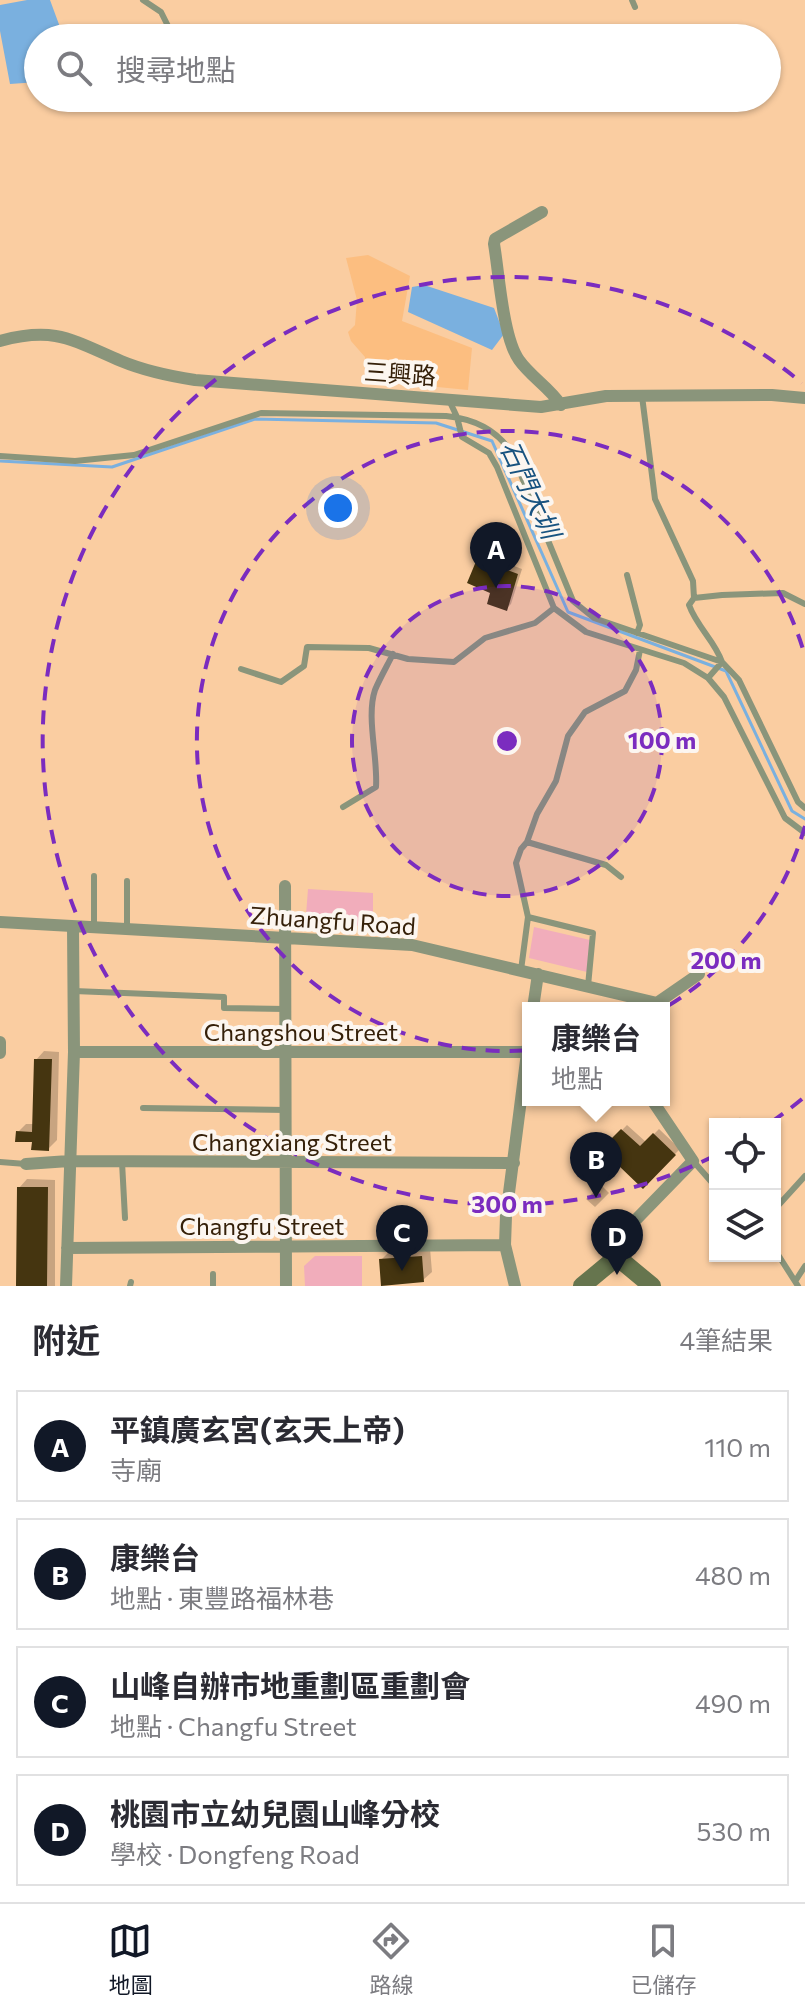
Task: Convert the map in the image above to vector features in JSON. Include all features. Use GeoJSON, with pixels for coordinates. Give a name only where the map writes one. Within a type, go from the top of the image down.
{"type":"FeatureCollection","features":[{"type":"Feature","properties":{"kind":"street"},"geometry":{"type":"LineString","coordinates":[[542,212],[495,239],[494,244],[510,342],[516,357],[530,374],[551,390],[561,405]]}},
{"type":"Feature","properties":{"kind":"street","name":"三興路"},"geometry":{"type":"LineString","coordinates":[[0,341],[30,334],[52,334],[89,345],[155,373],[195,380],[448,398],[529,407],[561,405],[606,396],[805,398]]}},
{"type":"Feature","properties":{"kind":"street"},"geometry":{"type":"LineString","coordinates":[[285,886],[286,1286]]}},
{"type":"Feature","properties":{"kind":"street","name":"Zhuangfu Road"},"geometry":{"type":"LineString","coordinates":[[0,922],[412,945],[645,1002]]}},
{"type":"Feature","properties":{"kind":"street"},"geometry":{"type":"LineString","coordinates":[[66,1286],[74,1052],[73,927]]}},
{"type":"Feature","properties":{"kind":"street"},"geometry":{"type":"LineString","coordinates":[[534,1002],[538,974]]}},
{"type":"Feature","properties":{"kind":"street"},"geometry":{"type":"LineString","coordinates":[[660,1002],[699,974]]}},
{"type":"Feature","properties":{"kind":"street"},"geometry":{"type":"LineString","coordinates":[[0,1042],[0,1053]]}},
{"type":"Feature","properties":{"kind":"street","name":"Changshou Street"},"geometry":{"type":"LineString","coordinates":[[74,1052],[522,1052]]}},
{"type":"Feature","properties":{"kind":"street"},"geometry":{"type":"LineString","coordinates":[[515,1286],[505,1245],[506,1216],[522,1095]]}},
{"type":"Feature","properties":{"kind":"street"},"geometry":{"type":"LineString","coordinates":[[582,1286],[617,1257],[622,1234],[693,1161],[656,1106]]}},
{"type":"Feature","properties":{"kind":"street","name":"Changxiang Street"},"geometry":{"type":"LineString","coordinates":[[26,1164],[69,1161],[514,1163]]}},
{"type":"Feature","properties":{"kind":"street","name":"Changfu Street"},"geometry":{"type":"LineString","coordinates":[[67,1248],[505,1245]]}},
{"type":"Feature","properties":{"kind":"street"},"geometry":{"type":"LineString","coordinates":[[617,1257],[652,1286]]}},
{"type":"Feature","properties":{"kind":"lane"},"geometry":{"type":"LineString","coordinates":[[143,0],[161,12],[167,24]]}},
{"type":"Feature","properties":{"kind":"lane"},"geometry":{"type":"LineString","coordinates":[[642,396],[655,499],[693,581],[694,598],[689,605],[694,619],[717,649],[721,664]]}},
{"type":"Feature","properties":{"kind":"lane"},"geometry":{"type":"LineString","coordinates":[[448,398],[465,441],[489,453],[497,467],[554,608],[586,632],[684,663],[709,677],[724,697],[785,818],[805,833]]}},
{"type":"Feature","properties":{"kind":"lane"},"geometry":{"type":"LineString","coordinates":[[0,456],[75,461],[134,455],[261,413],[474,421],[499,435],[512,453],[573,601],[594,618],[721,664],[739,680],[798,802],[805,808]]}},
{"type":"Feature","properties":{"kind":"lane"},"geometry":{"type":"LineString","coordinates":[[627,575],[640,625],[637,633]]}},
{"type":"Feature","properties":{"kind":"lane"},"geometry":{"type":"LineString","coordinates":[[694,598],[783,593],[805,604]]}},
{"type":"Feature","properties":{"kind":"lane"},"geometry":{"type":"LineString","coordinates":[[241,669],[281,682],[304,666],[307,647],[369,648],[408,659],[454,662],[485,638],[535,623],[554,608]]}},
{"type":"Feature","properties":{"kind":"lane"},"geometry":{"type":"LineString","coordinates":[[521,970],[528,917],[516,863],[521,849],[556,781],[568,736],[585,712],[625,691],[636,670],[640,650]]}},
{"type":"Feature","properties":{"kind":"lane"},"geometry":{"type":"LineString","coordinates":[[343,807],[376,787],[378,763],[371,721],[374,692],[393,654]]}},
{"type":"Feature","properties":{"kind":"lane"},"geometry":{"type":"LineString","coordinates":[[709,677],[721,664]]}},
{"type":"Feature","properties":{"kind":"lane"},"geometry":{"type":"LineString","coordinates":[[527,842],[606,865],[621,877]]}},
{"type":"Feature","properties":{"kind":"lane"},"geometry":{"type":"LineString","coordinates":[[94,876],[94,928]]}},
{"type":"Feature","properties":{"kind":"lane"},"geometry":{"type":"LineString","coordinates":[[127,881],[127,929]]}},
{"type":"Feature","properties":{"kind":"lane"},"geometry":{"type":"LineString","coordinates":[[528,917],[593,933],[588,986]]}},
{"type":"Feature","properties":{"kind":"lane"},"geometry":{"type":"LineString","coordinates":[[74,991],[224,997],[224,1008],[285,1009]]}},
{"type":"Feature","properties":{"kind":"lane"},"geometry":{"type":"LineString","coordinates":[[143,1108],[286,1110]]}},
{"type":"Feature","properties":{"kind":"lane"},"geometry":{"type":"LineString","coordinates":[[693,1161],[709,1179]]}},
{"type":"Feature","properties":{"kind":"lane"},"geometry":{"type":"LineString","coordinates":[[0,1162],[26,1164]]}},
{"type":"Feature","properties":{"kind":"lane"},"geometry":{"type":"LineString","coordinates":[[122,1162],[125,1218]]}},
{"type":"Feature","properties":{"kind":"lane"},"geometry":{"type":"LineString","coordinates":[[781,1202],[805,1176]]}},
{"type":"Feature","properties":{"kind":"lane"},"geometry":{"type":"LineString","coordinates":[[781,1259],[797,1283]]}},
{"type":"Feature","properties":{"kind":"lane"},"geometry":{"type":"LineString","coordinates":[[797,1283],[805,1266]]}},
{"type":"Feature","properties":{"kind":"lane"},"geometry":{"type":"LineString","coordinates":[[213,1274],[213,1286]]}},
{"type":"Feature","properties":{"kind":"shaded area"},"geometry":{"type":"Polygon","coordinates":[[[368,255],[410,276],[402,321],[472,348],[468,390],[417,385],[365,372],[365,357],[351,341],[348,332],[355,325],[357,300],[346,258],[368,255]]]}},
{"type":"Feature","properties":{"kind":"shaded area"},"geometry":{"type":"Polygon","coordinates":[[[308,889],[373,893],[373,926],[314,925],[306,915],[308,889]]]}},
{"type":"Feature","properties":{"kind":"shaded area"},"geometry":{"type":"Polygon","coordinates":[[[534,927],[590,940],[587,972],[529,958],[534,927]]]}},
{"type":"Feature","properties":{"kind":"shaded area"},"geometry":{"type":"Polygon","coordinates":[[[315,1256],[362,1256],[362,1286],[305,1286],[304,1266],[315,1256]]]}},
{"type":"Feature","properties":{"kind":"water"},"geometry":{"type":"Polygon","coordinates":[[[50,0],[59,24],[24,24],[24,83],[10,84],[0,31],[0,5],[50,0]]]}},
{"type":"Feature","properties":{"kind":"water"},"geometry":{"type":"Polygon","coordinates":[[[424,285],[494,308],[504,334],[492,350],[408,312],[412,287],[424,285]]]}},
{"type":"Feature","properties":{"kind":"building"},"geometry":{"type":"Polygon","coordinates":[[[477,559],[518,574],[507,611],[487,604],[490,593],[467,583],[477,559]]]}},
{"type":"Feature","properties":{"kind":"building"},"geometry":{"type":"Polygon","coordinates":[[[34,1059],[52,1059],[49,1151],[31,1150],[32,1142],[15,1142],[16,1131],[32,1132],[34,1059]]]}},
{"type":"Feature","properties":{"kind":"building"},"geometry":{"type":"Polygon","coordinates":[[[621,1129],[640,1146],[653,1133],[676,1155],[643,1189],[618,1165],[599,1184],[582,1168],[621,1129]]]}},
{"type":"Feature","properties":{"kind":"building"},"geometry":{"type":"Polygon","coordinates":[[[17,1187],[48,1187],[47,1286],[16,1286],[17,1187]]]}},
{"type":"Feature","properties":{"kind":"building"},"geometry":{"type":"Polygon","coordinates":[[[422,1256],[424,1282],[381,1286],[379,1259],[422,1256]]]}},
{"type":"Feature","properties":{"kind":"waterway","name":"石門大圳"},"geometry":{"type":"LineString","coordinates":[[0,461],[112,467],[255,419],[436,423],[492,441],[568,612],[726,671],[792,811],[805,819]]}},
{"type":"Feature","properties":{"kind":"place","name":"平鎮廣玄宮(玄天上帝)"},"geometry":{"type":"Point","coordinates":[496,588]}},
{"type":"Feature","properties":{"kind":"place","name":"康樂台"},"geometry":{"type":"Point","coordinates":[596,1198]}},
{"type":"Feature","properties":{"kind":"place","name":"山峰自辦市地重劃區重劃會"},"geometry":{"type":"Point","coordinates":[402,1271]}},
{"type":"Feature","properties":{"kind":"place","name":"桃園市立幼兒園山峰分校"},"geometry":{"type":"Point","coordinates":[617,1275]}}]}
